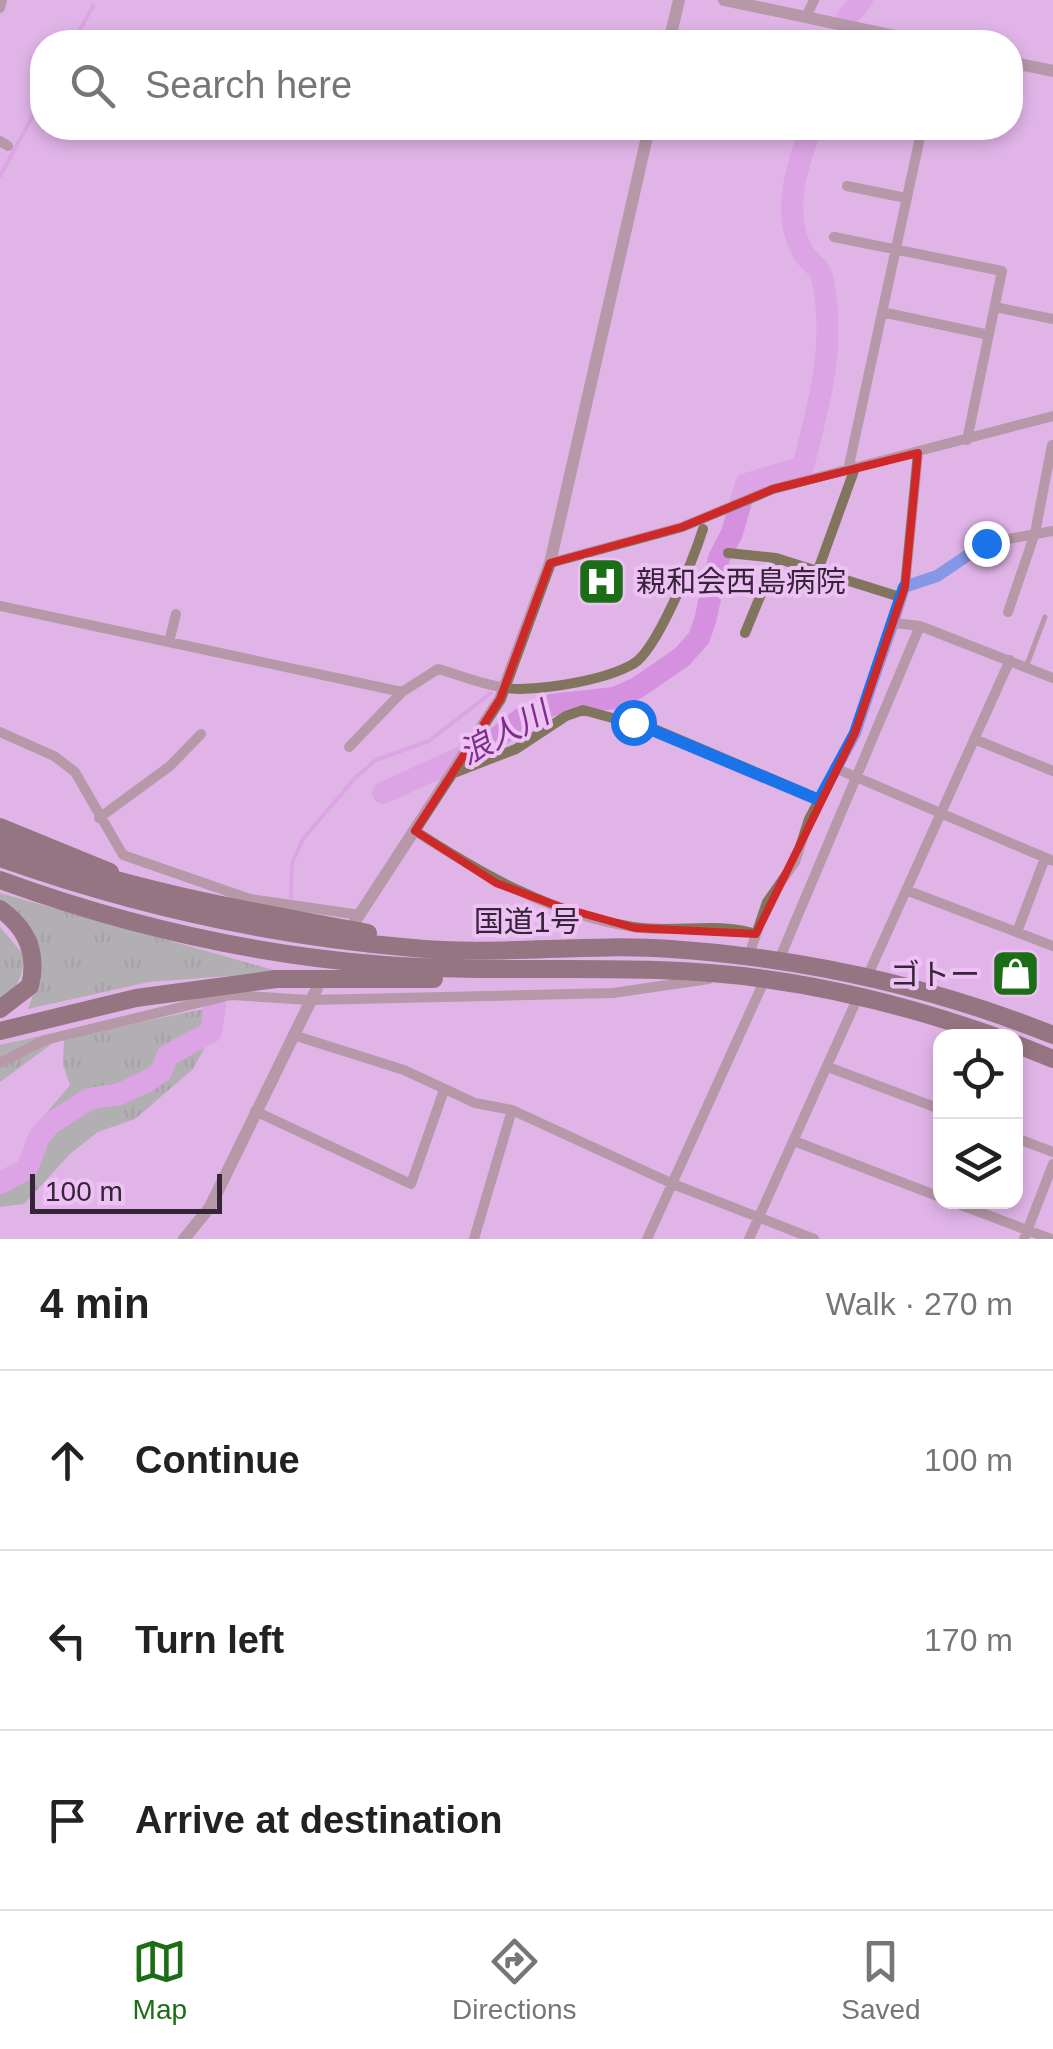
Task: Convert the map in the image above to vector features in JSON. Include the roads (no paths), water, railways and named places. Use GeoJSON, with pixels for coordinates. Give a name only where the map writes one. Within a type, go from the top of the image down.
{"type":"FeatureCollection","features":[{"type":"Feature","properties":{"kind":"highway"},"geometry":{"type":"LineString","coordinates":[[0,827],[103,867],[132,886]]}},
{"type":"Feature","properties":{"kind":"highway"},"geometry":{"type":"LineString","coordinates":[[0,843],[132,886],[383,936],[418,949]]}},
{"type":"Feature","properties":{"kind":"highway","name":"国道1号"},"geometry":{"type":"LineString","coordinates":[[0,858],[106,895],[266,930],[418,949],[670,949],[779,960],[978,1005],[1053,1035]]}},
{"type":"Feature","properties":{"kind":"highway","name":"国道1号"},"geometry":{"type":"LineString","coordinates":[[0,880],[45,896],[253,949],[386,966],[765,979],[926,1012],[974,1029]]}},
{"type":"Feature","properties":{"kind":"highway"},"geometry":{"type":"LineString","coordinates":[[0,908],[15,919],[29,940],[33,957],[30,986],[0,1009]]}},
{"type":"Feature","properties":{"kind":"highway"},"geometry":{"type":"LineString","coordinates":[[0,1031],[136,998],[276,979],[467,979],[487,970]]}},
{"type":"Feature","properties":{"kind":"highway"},"geometry":{"type":"LineString","coordinates":[[1023,1047],[1053,1059]]}},
{"type":"Feature","properties":{"kind":"street"},"geometry":{"type":"LineString","coordinates":[[0,8],[2,0]]}},
{"type":"Feature","properties":{"kind":"street"},"geometry":{"type":"LineString","coordinates":[[672,30],[678,0]]}},
{"type":"Feature","properties":{"kind":"street"},"geometry":{"type":"LineString","coordinates":[[724,0],[762,4],[868,30]]}},
{"type":"Feature","properties":{"kind":"street"},"geometry":{"type":"LineString","coordinates":[[806,17],[814,0]]}},
{"type":"Feature","properties":{"kind":"street"},"geometry":{"type":"LineString","coordinates":[[1023,65],[1053,71]]}},
{"type":"Feature","properties":{"kind":"street"},"geometry":{"type":"LineString","coordinates":[[0,732],[54,756],[75,772],[122,856],[250,898],[356,920],[505,687],[550,563],[647,140]]}},
{"type":"Feature","properties":{"kind":"street"},"geometry":{"type":"LineString","coordinates":[[818,570],[852,469],[919,140]]}},
{"type":"Feature","properties":{"kind":"street"},"geometry":{"type":"LineString","coordinates":[[847,186],[906,198]]}},
{"type":"Feature","properties":{"kind":"street"},"geometry":{"type":"LineString","coordinates":[[834,238],[1002,271],[967,440]]}},
{"type":"Feature","properties":{"kind":"street"},"geometry":{"type":"LineString","coordinates":[[995,307],[1053,319]]}},
{"type":"Feature","properties":{"kind":"street"},"geometry":{"type":"LineString","coordinates":[[882,312],[989,335]]}},
{"type":"Feature","properties":{"kind":"street"},"geometry":{"type":"LineString","coordinates":[[550,563],[682,526],[772,489],[1053,416]]}},
{"type":"Feature","properties":{"kind":"street"},"geometry":{"type":"LineString","coordinates":[[1008,612],[1035,533],[1052,446]]}},
{"type":"Feature","properties":{"kind":"street"},"geometry":{"type":"LineString","coordinates":[[748,958],[767,902],[794,862],[819,800],[855,733],[894,623],[902,592],[918,453]]}},
{"type":"Feature","properties":{"kind":"street"},"geometry":{"type":"LineString","coordinates":[[349,747],[402,692],[438,669],[505,687],[585,678],[635,664],[680,594],[703,529]]}},
{"type":"Feature","properties":{"kind":"street"},"geometry":{"type":"LineString","coordinates":[[728,553],[776,558],[902,592],[937,576],[986,543],[1053,531]]}},
{"type":"Feature","properties":{"kind":"street"},"geometry":{"type":"LineString","coordinates":[[745,633],[776,558]]}},
{"type":"Feature","properties":{"kind":"street"},"geometry":{"type":"LineString","coordinates":[[0,606],[402,692]]}},
{"type":"Feature","properties":{"kind":"street"},"geometry":{"type":"LineString","coordinates":[[169,642],[176,614]]}},
{"type":"Feature","properties":{"kind":"street"},"geometry":{"type":"LineString","coordinates":[[894,623],[920,626],[1052,675]]}},
{"type":"Feature","properties":{"kind":"street"},"geometry":{"type":"LineString","coordinates":[[779,960],[920,626]]}},
{"type":"Feature","properties":{"kind":"street"},"geometry":{"type":"LineString","coordinates":[[867,977],[1010,660]]}},
{"type":"Feature","properties":{"kind":"street"},"geometry":{"type":"LineString","coordinates":[[454,770],[516,749],[566,716],[583,710],[657,730],[819,800]]}},
{"type":"Feature","properties":{"kind":"street"},"geometry":{"type":"LineString","coordinates":[[99,818],[170,766],[201,734]]}},
{"type":"Feature","properties":{"kind":"street"},"geometry":{"type":"LineString","coordinates":[[974,739],[1053,771]]}},
{"type":"Feature","properties":{"kind":"street"},"geometry":{"type":"LineString","coordinates":[[835,768],[938,816],[1049,860],[1017,932]]}},
{"type":"Feature","properties":{"kind":"street"},"geometry":{"type":"LineString","coordinates":[[415,831],[496,883],[560,907],[635,928],[738,928],[756,934]]}},
{"type":"Feature","properties":{"kind":"street"},"geometry":{"type":"LineString","coordinates":[[906,890],[1053,946]]}},
{"type":"Feature","properties":{"kind":"street"},"geometry":{"type":"LineString","coordinates":[[0,1062],[44,1040],[231,995],[613,993],[725,976]]}},
{"type":"Feature","properties":{"kind":"street"},"geometry":{"type":"LineString","coordinates":[[647,1239],[765,979]]}},
{"type":"Feature","properties":{"kind":"street"},"geometry":{"type":"LineString","coordinates":[[184,1239],[210,1207],[313,994]]}},
{"type":"Feature","properties":{"kind":"street"},"geometry":{"type":"LineString","coordinates":[[749,1239],[858,997]]}},
{"type":"Feature","properties":{"kind":"street"},"geometry":{"type":"LineString","coordinates":[[293,1035],[404,1070],[475,1103],[512,1110],[673,1184],[814,1239]]}},
{"type":"Feature","properties":{"kind":"street"},"geometry":{"type":"LineString","coordinates":[[828,1067],[933,1107]]}},
{"type":"Feature","properties":{"kind":"street"},"geometry":{"type":"LineString","coordinates":[[254,1111],[411,1184],[444,1090]]}},
{"type":"Feature","properties":{"kind":"street"},"geometry":{"type":"LineString","coordinates":[[474,1239],[512,1110]]}},
{"type":"Feature","properties":{"kind":"street"},"geometry":{"type":"LineString","coordinates":[[794,1141],[933,1193]]}},
{"type":"Feature","properties":{"kind":"street"},"geometry":{"type":"LineString","coordinates":[[1023,1141],[1053,1152]]}},
{"type":"Feature","properties":{"kind":"street"},"geometry":{"type":"LineString","coordinates":[[1026,1234],[1053,1164]]}},
{"type":"Feature","properties":{"kind":"street"},"geometry":{"type":"LineString","coordinates":[[969,1209],[1026,1234],[1051,1239]]}},
{"type":"Feature","properties":{"kind":"lane"},"geometry":{"type":"LineString","coordinates":[[1026,666],[1045,617]]}},
{"type":"Feature","properties":{"kind":"waterway","name":"浪人川"},"geometry":{"type":"LineString","coordinates":[[845,30],[848,17],[862,0]]}},
{"type":"Feature","properties":{"kind":"waterway"},"geometry":{"type":"LineString","coordinates":[[80,30],[93,6]]}},
{"type":"Feature","properties":{"kind":"waterway"},"geometry":{"type":"LineString","coordinates":[[0,176],[30,121]]}},
{"type":"Feature","properties":{"kind":"waterway","name":"浪人川"},"geometry":{"type":"LineString","coordinates":[[383,793],[488,745],[522,718],[552,705],[614,698],[637,688],[682,657],[699,638],[719,558],[732,533],[746,484],[803,467],[820,397],[827,350],[826,302],[821,274],[797,239],[792,207],[796,174],[807,140]]}},
{"type":"Feature","properties":{"kind":"waterway"},"geometry":{"type":"LineString","coordinates":[[291,897],[292,863],[303,839],[355,778],[376,760],[429,741],[491,693]]}},
{"type":"Feature","properties":{"kind":"waterway","name":"浪人川"},"geometry":{"type":"LineString","coordinates":[[0,1183],[27,1169],[39,1137],[50,1124],[89,1099],[120,1094],[149,1080],[161,1072],[168,1055],[211,1032],[215,1006]]}},
{"type":"Feature","properties":{"kind":"place","name":"親和会西島病院"},"geometry":{"type":"Point","coordinates":[601,581]}},
{"type":"Feature","properties":{"kind":"place","name":"ゴトー"},"geometry":{"type":"Point","coordinates":[1015,974]}}]}
